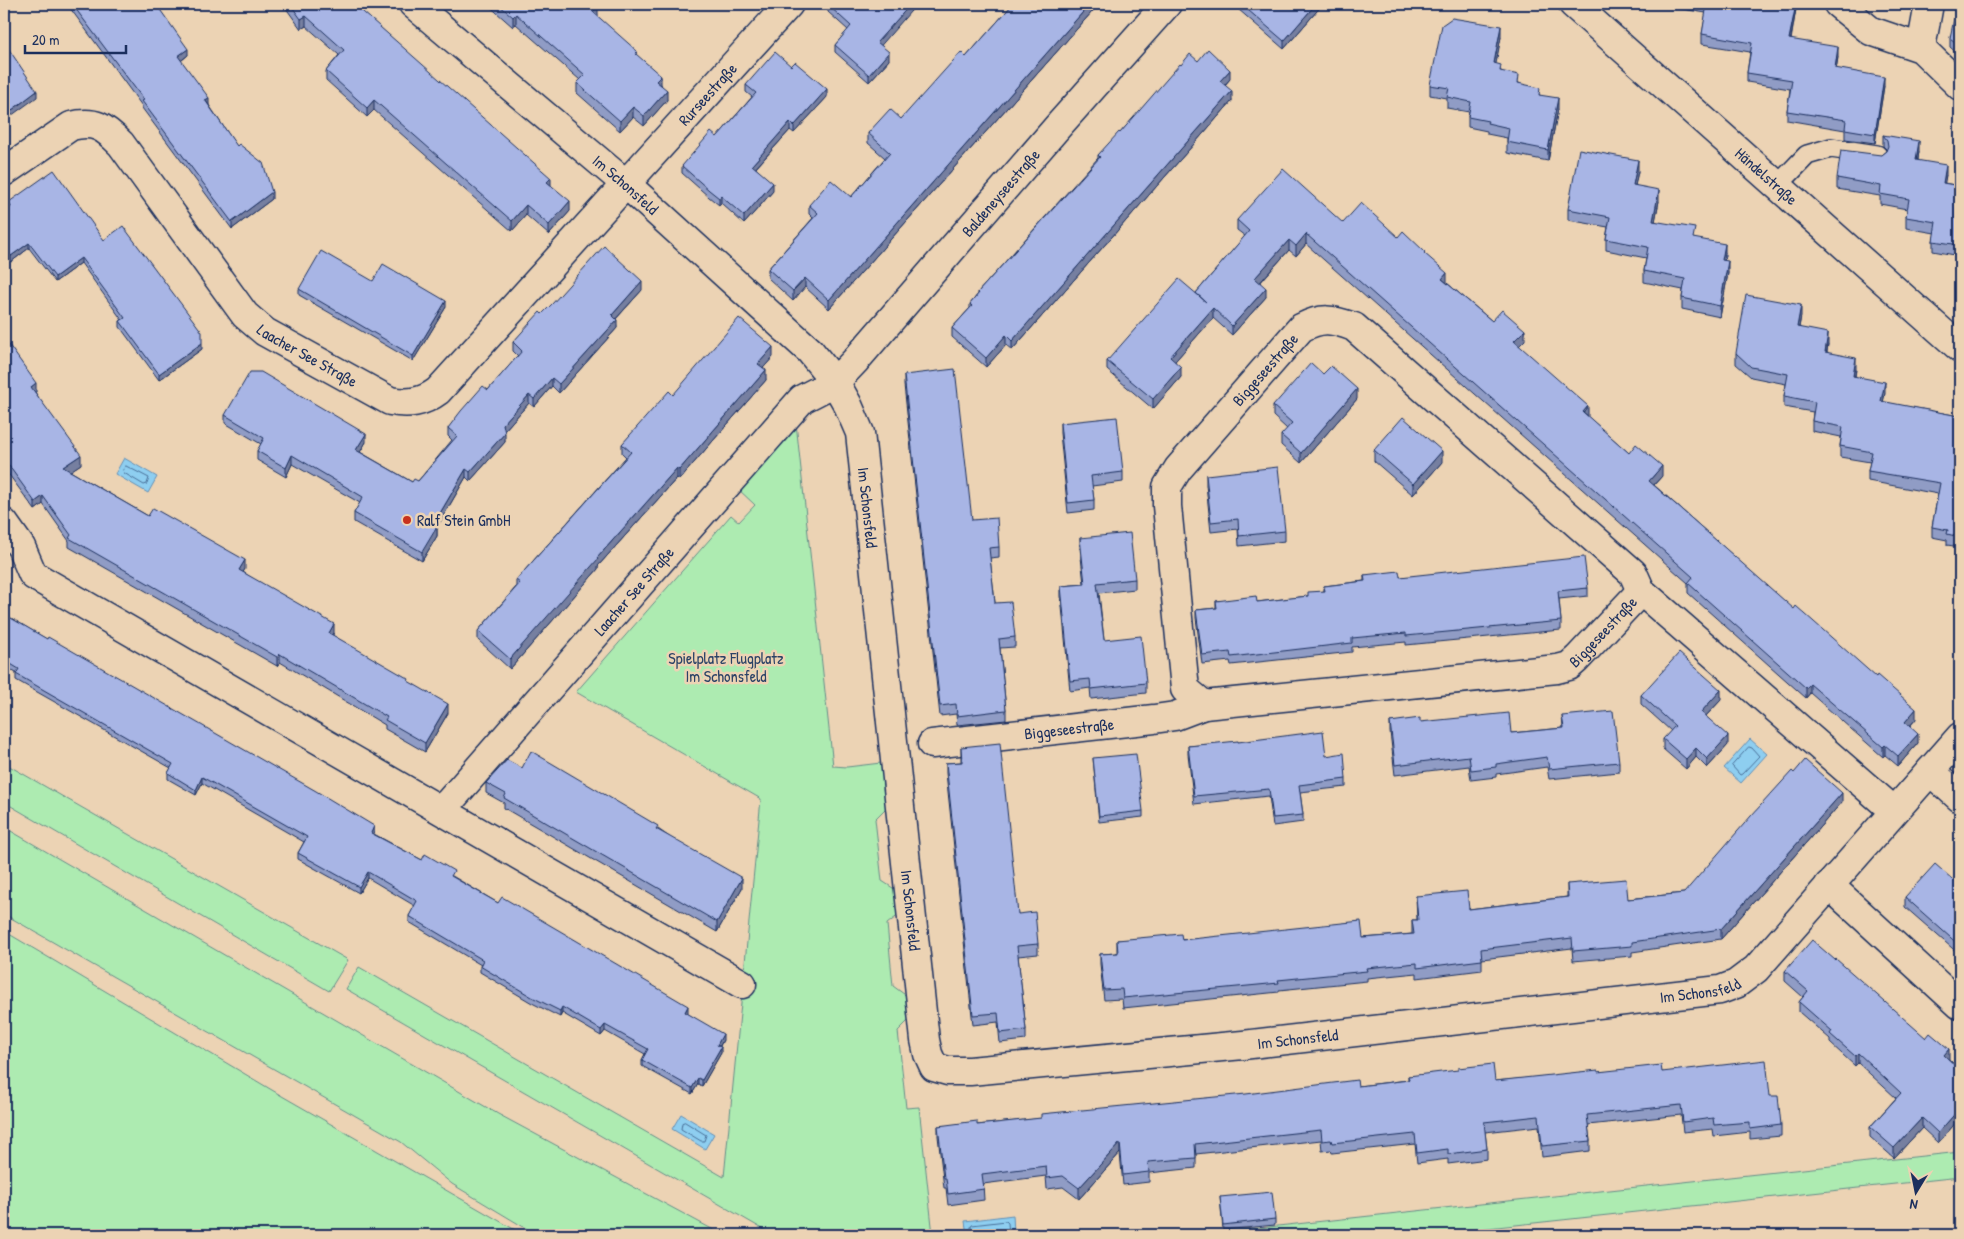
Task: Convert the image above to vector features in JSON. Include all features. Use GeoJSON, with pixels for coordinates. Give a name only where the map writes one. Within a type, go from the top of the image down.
{"type":"FeatureCollection","features":[{"type":"Feature","properties":{"kind":"street","name":"Im Schonsfeld"},"geometry":{"type":"LineString","coordinates":[[413,4],[626,184],[810,352],[835,382],[848,405],[860,433],[925,1040],[928,1054],[934,1067],[948,1071],[970,1071],[1233,1046],[1720,990],[1736,984],[1756,970],[1960,737]]}},
{"type":"Feature","properties":{"kind":"street","name":"Rurseestraße"},"geometry":{"type":"LineString","coordinates":[[626,184],[789,4]]}},
{"type":"Feature","properties":{"kind":"street","name":"Baldeneyseestraße"},"geometry":{"type":"LineString","coordinates":[[835,382],[1167,4]]}},
{"type":"Feature","properties":{"kind":"street","name":"Händelstraße"},"geometry":{"type":"LineString","coordinates":[[1573,4],[1778,184],[1960,348]]}},
{"type":"Feature","properties":{"kind":"street"},"geometry":{"type":"LineString","coordinates":[[1838,4],[1871,31],[1921,48],[1960,86]]}},
{"type":"Feature","properties":{"kind":"street"},"geometry":{"type":"LineString","coordinates":[[1921,48],[1929,4]]}},
{"type":"Feature","properties":{"kind":"street","name":"Laacher See Straße"},"geometry":{"type":"LineString","coordinates":[[4,172],[71,126],[84,123],[102,128],[120,144],[245,315],[265,332],[390,401],[412,403],[429,398],[438,391],[626,184]]}},
{"type":"Feature","properties":{"kind":"street","name":"Biggeseestraße"},"geometry":{"type":"LineString","coordinates":[[1204,705],[1185,689],[1167,506],[1167,487],[1178,469],[1301,328],[1314,321],[1334,320],[1354,327],[1633,574],[1641,591],[1894,812]]}},
{"type":"Feature","properties":{"kind":"street","name":"Laacher See Straße"},"geometry":{"type":"LineString","coordinates":[[442,810],[802,399],[835,382]]}},
{"type":"Feature","properties":{"kind":"street"},"geometry":{"type":"LineString","coordinates":[[4,523],[21,547],[33,575],[742,984]]}},
{"type":"Feature","properties":{"kind":"street","name":"Biggeseestraße"},"geometry":{"type":"LineString","coordinates":[[932,744],[1175,716],[1204,705],[1557,669],[1569,666],[1578,659],[1641,591]]}},
{"type":"Feature","properties":{"kind":"street"},"geometry":{"type":"LineString","coordinates":[[1930,771],[1960,798]]}},
{"type":"Feature","properties":{"kind":"street"},"geometry":{"type":"LineString","coordinates":[[1829,885],[1960,1005]]}},
{"type":"Feature","properties":{"kind":"lane"},"geometry":{"type":"LineString","coordinates":[[1778,184],[1807,155],[1831,148],[1877,155]]}},
{"type":"Feature","properties":{"kind":"green space","name":"Spielplatz Flugplatz Im Schonsfeld"},"geometry":{"type":"Polygon","coordinates":[[[796,423],[833,766],[847,767],[881,763],[887,807],[875,819],[882,881],[896,890],[900,914],[887,924],[893,986],[908,997],[910,1019],[898,1031],[906,1108],[919,1107],[933,1235],[773,1235],[346,989],[359,967],[724,1177],[761,799],[576,692],[731,515],[739,522],[755,505],[737,488],[796,423]]]}},
{"type":"Feature","properties":{"kind":"green space"},"geometry":{"type":"Polygon","coordinates":[[[4,763],[348,960],[329,991],[4,802],[4,763]]]}},
{"type":"Feature","properties":{"kind":"green space"},"geometry":{"type":"Polygon","coordinates":[[[4,827],[498,1114],[723,1235],[537,1235],[452,1184],[401,1142],[4,914],[4,827]]]}},
{"type":"Feature","properties":{"kind":"green space"},"geometry":{"type":"Polygon","coordinates":[[[4,931],[282,1096],[524,1235],[4,1235],[4,931]]]}},
{"type":"Feature","properties":{"kind":"green space"},"geometry":{"type":"Polygon","coordinates":[[[1960,1152],[1960,1177],[1423,1235],[1195,1235],[1960,1152]]]}},
{"type":"Feature","properties":{"kind":"water"},"geometry":{"type":"Polygon","coordinates":[[[124,458],[157,477],[148,493],[115,474],[124,458]]]}},
{"type":"Feature","properties":{"kind":"water"},"geometry":{"type":"Polygon","coordinates":[[[1750,739],[1767,754],[1741,783],[1724,768],[1750,739]]]}},
{"type":"Feature","properties":{"kind":"water"},"geometry":{"type":"Polygon","coordinates":[[[681,1114],[714,1134],[705,1149],[672,1129],[681,1114]]]}},
{"type":"Feature","properties":{"kind":"water"},"geometry":{"type":"Polygon","coordinates":[[[1013,1215],[1014,1233],[967,1235],[965,1221],[1013,1215]]]}},
{"type":"Feature","properties":{"kind":"building"},"geometry":{"type":"Polygon","coordinates":[[[72,4],[156,4],[188,49],[178,56],[209,98],[205,100],[237,146],[239,144],[263,163],[272,192],[232,222],[72,4]]]}},
{"type":"Feature","properties":{"kind":"building"},"geometry":{"type":"Polygon","coordinates":[[[290,4],[354,4],[551,178],[547,182],[570,201],[549,225],[526,205],[512,221],[374,100],[367,108],[326,71],[344,50],[306,16],[301,19],[290,4]]]}},
{"type":"Feature","properties":{"kind":"building"},"geometry":{"type":"Polygon","coordinates":[[[498,4],[596,4],[598,6],[593,12],[637,51],[636,54],[661,76],[656,81],[667,90],[644,116],[633,107],[620,121],[577,83],[585,75],[516,14],[513,17],[498,4]]]}},
{"type":"Feature","properties":{"kind":"building"},"geometry":{"type":"Polygon","coordinates":[[[829,4],[911,4],[877,42],[889,52],[869,75],[835,45],[851,26],[829,4]]]}},
{"type":"Feature","properties":{"kind":"building"},"geometry":{"type":"Polygon","coordinates":[[[1013,4],[1090,4],[829,300],[805,278],[793,291],[768,269],[818,213],[809,205],[831,180],[851,197],[890,153],[868,133],[890,109],[901,119],[961,52],[966,57],[1013,4]]]}},
{"type":"Feature","properties":{"kind":"building"},"geometry":{"type":"Polygon","coordinates":[[[1241,4],[1316,4],[1284,41],[1241,4]]]}},
{"type":"Feature","properties":{"kind":"building"},"geometry":{"type":"Polygon","coordinates":[[[1707,4],[1796,4],[1789,39],[1838,47],[1835,68],[1884,77],[1875,134],[1845,129],[1846,120],[1787,111],[1792,80],[1747,73],[1752,43],[1702,34],[1707,4]]]}},
{"type":"Feature","properties":{"kind":"building"},"geometry":{"type":"Polygon","coordinates":[[[1957,4],[1960,4],[1960,46],[1950,38],[1957,4]]]}},
{"type":"Feature","properties":{"kind":"building"},"geometry":{"type":"Polygon","coordinates":[[[1452,18],[1501,26],[1494,63],[1501,65],[1500,71],[1519,75],[1518,83],[1540,88],[1539,95],[1558,98],[1548,150],[1507,142],[1509,128],[1468,117],[1471,102],[1447,97],[1449,88],[1430,85],[1442,25],[1452,18]]]}},
{"type":"Feature","properties":{"kind":"building"},"geometry":{"type":"Polygon","coordinates":[[[8,48],[37,91],[4,116],[4,51],[8,48]]]}},
{"type":"Feature","properties":{"kind":"building"},"geometry":{"type":"Polygon","coordinates":[[[1208,49],[1230,70],[1220,81],[1232,91],[1012,341],[1006,335],[986,358],[952,328],[972,306],[970,304],[978,292],[1100,157],[1098,155],[1120,133],[1180,64],[1190,54],[1198,61],[1208,49]]]}},
{"type":"Feature","properties":{"kind":"building"},"geometry":{"type":"Polygon","coordinates":[[[775,52],[791,66],[795,62],[827,89],[794,126],[790,122],[752,165],[773,183],[744,216],[721,196],[719,198],[709,190],[682,166],[711,132],[717,137],[756,93],[746,85],[775,52]]]}},
{"type":"Feature","properties":{"kind":"building"},"geometry":{"type":"Polygon","coordinates":[[[1883,135],[1919,141],[1916,160],[1946,165],[1943,183],[1960,186],[1960,245],[1933,241],[1936,222],[1906,217],[1909,199],[1880,194],[1881,186],[1837,178],[1841,150],[1881,155],[1888,146],[1887,140],[1883,135]]]}},
{"type":"Feature","properties":{"kind":"building"},"geometry":{"type":"Polygon","coordinates":[[[1579,149],[1638,160],[1633,185],[1659,190],[1653,221],[1695,228],[1693,238],[1725,244],[1722,260],[1728,261],[1720,306],[1682,298],[1685,279],[1644,271],[1648,247],[1606,239],[1610,217],[1568,209],[1579,149]]]}},
{"type":"Feature","properties":{"kind":"building"},"geometry":{"type":"Polygon","coordinates":[[[1283,169],[1343,223],[1361,203],[1398,237],[1403,231],[1447,273],[1442,279],[1492,321],[1502,310],[1525,330],[1514,341],[1588,406],[1583,412],[1629,453],[1636,444],[1662,466],[1649,481],[1794,609],[1796,606],[1876,677],[1877,675],[1916,709],[1905,722],[1918,734],[1898,756],[1885,745],[1883,747],[1810,684],[1806,688],[1688,583],[1693,577],[1306,234],[1296,246],[1289,240],[1255,278],[1266,288],[1232,326],[1213,308],[1170,357],[1181,367],[1153,399],[1107,361],[1179,279],[1206,302],[1196,293],[1249,231],[1237,220],[1283,169]]]}},
{"type":"Feature","properties":{"kind":"building"},"geometry":{"type":"Polygon","coordinates":[[[54,170],[104,240],[123,226],[202,332],[202,343],[159,374],[120,321],[125,318],[81,258],[55,277],[29,243],[11,256],[4,247],[4,212],[11,207],[9,202],[54,170]]]}},
{"type":"Feature","properties":{"kind":"building"},"geometry":{"type":"Polygon","coordinates":[[[604,246],[642,281],[612,315],[617,320],[559,384],[552,378],[534,399],[529,395],[503,424],[505,433],[470,472],[466,469],[433,525],[437,527],[422,552],[354,513],[363,497],[292,455],[286,468],[257,451],[264,438],[225,415],[250,372],[261,372],[366,434],[356,450],[412,482],[414,479],[418,481],[457,436],[448,428],[461,411],[483,386],[488,390],[522,351],[513,342],[540,312],[542,314],[552,304],[604,246]]]}},
{"type":"Feature","properties":{"kind":"building"},"geometry":{"type":"Polygon","coordinates":[[[321,251],[373,281],[383,264],[446,301],[413,356],[299,289],[321,251]]]}},
{"type":"Feature","properties":{"kind":"building"},"geometry":{"type":"Polygon","coordinates":[[[1746,295],[1801,305],[1797,327],[1828,333],[1825,352],[1856,358],[1853,376],[1885,382],[1881,401],[1959,416],[1960,407],[1960,537],[1947,534],[1948,530],[1932,527],[1940,483],[1868,471],[1872,452],[1840,446],[1843,427],[1812,421],[1815,402],[1784,396],[1788,374],[1751,367],[1736,353],[1746,295]]]}},
{"type":"Feature","properties":{"kind":"building"},"geometry":{"type":"Polygon","coordinates":[[[739,318],[773,347],[758,364],[766,370],[679,470],[677,468],[597,558],[510,659],[478,631],[520,583],[516,580],[631,452],[622,444],[669,391],[673,395],[739,318]]]}},
{"type":"Feature","properties":{"kind":"building"},"geometry":{"type":"Polygon","coordinates":[[[4,338],[36,383],[31,387],[81,455],[63,467],[148,516],[153,508],[245,560],[239,570],[334,624],[329,633],[448,704],[425,743],[385,720],[387,717],[280,654],[277,657],[69,538],[71,535],[43,496],[35,502],[4,459],[4,338]]]}},
{"type":"Feature","properties":{"kind":"building"},"geometry":{"type":"Polygon","coordinates":[[[1311,363],[1323,374],[1331,366],[1357,389],[1301,453],[1281,435],[1292,423],[1273,406],[1311,363]]]}},
{"type":"Feature","properties":{"kind":"building"},"geometry":{"type":"Polygon","coordinates":[[[955,369],[972,520],[997,518],[999,547],[989,548],[995,603],[1011,602],[1015,637],[999,639],[1006,710],[957,716],[956,704],[940,706],[904,375],[955,369]]]}},
{"type":"Feature","properties":{"kind":"building"},"geometry":{"type":"Polygon","coordinates":[[[1117,417],[1123,472],[1091,476],[1094,500],[1068,503],[1060,423],[1117,417]]]}},
{"type":"Feature","properties":{"kind":"building"},"geometry":{"type":"Polygon","coordinates":[[[1403,417],[1442,451],[1413,484],[1374,450],[1403,417]]]}},
{"type":"Feature","properties":{"kind":"building"},"geometry":{"type":"Polygon","coordinates":[[[1278,467],[1285,531],[1239,536],[1238,519],[1211,522],[1206,475],[1278,467]]]}},
{"type":"Feature","properties":{"kind":"building"},"geometry":{"type":"Polygon","coordinates":[[[1130,533],[1135,579],[1097,583],[1104,640],[1141,636],[1146,683],[1091,689],[1090,679],[1070,681],[1061,586],[1085,584],[1080,538],[1130,533]]]}},
{"type":"Feature","properties":{"kind":"building"},"geometry":{"type":"Polygon","coordinates":[[[1584,557],[1588,588],[1558,591],[1561,621],[1406,636],[1406,633],[1352,638],[1352,643],[1231,657],[1230,652],[1202,655],[1196,610],[1217,608],[1216,601],[1256,596],[1257,602],[1308,596],[1308,592],[1325,591],[1324,586],[1365,581],[1364,575],[1399,571],[1400,577],[1584,557]]]}},
{"type":"Feature","properties":{"kind":"building"},"geometry":{"type":"Polygon","coordinates":[[[4,614],[47,639],[48,637],[316,791],[374,826],[371,833],[422,860],[425,854],[454,871],[451,876],[498,903],[502,897],[688,1006],[685,1012],[723,1034],[717,1045],[721,1047],[702,1080],[698,1078],[692,1088],[642,1060],[648,1049],[605,1025],[601,1030],[562,1007],[560,1011],[532,997],[480,966],[483,960],[409,916],[417,901],[368,872],[359,887],[298,853],[307,837],[202,777],[196,790],[168,773],[173,764],[16,674],[19,669],[4,660],[4,614]]]}},
{"type":"Feature","properties":{"kind":"building"},"geometry":{"type":"Polygon","coordinates":[[[1679,653],[1721,690],[1701,712],[1728,736],[1707,759],[1696,748],[1686,759],[1663,739],[1675,726],[1641,695],[1679,653]]]}},
{"type":"Feature","properties":{"kind":"building"},"geometry":{"type":"Polygon","coordinates":[[[1613,711],[1619,762],[1549,769],[1547,757],[1496,764],[1496,767],[1471,770],[1469,756],[1395,765],[1390,722],[1420,718],[1420,722],[1509,713],[1511,733],[1564,728],[1562,716],[1613,711]]]}},
{"type":"Feature","properties":{"kind":"building"},"geometry":{"type":"Polygon","coordinates":[[[1323,731],[1326,756],[1344,753],[1346,779],[1299,785],[1303,815],[1273,818],[1269,789],[1194,796],[1188,746],[1238,742],[1323,731]]]}},
{"type":"Feature","properties":{"kind":"building"},"geometry":{"type":"Polygon","coordinates":[[[1000,743],[1018,914],[1035,912],[1038,944],[1017,946],[1026,1030],[1000,1033],[998,1013],[973,1015],[946,763],[962,762],[961,747],[1000,743]]]}},
{"type":"Feature","properties":{"kind":"building"},"geometry":{"type":"Polygon","coordinates":[[[531,751],[658,826],[656,829],[742,878],[717,922],[504,798],[506,794],[486,783],[507,760],[522,768],[531,751]]]}},
{"type":"Feature","properties":{"kind":"building"},"geometry":{"type":"Polygon","coordinates":[[[1136,754],[1143,811],[1099,816],[1093,758],[1136,754]]]}},
{"type":"Feature","properties":{"kind":"building"},"geometry":{"type":"Polygon","coordinates":[[[1805,760],[1842,793],[1721,929],[1632,942],[1632,946],[1573,951],[1572,938],[1481,949],[1482,960],[1417,968],[1417,963],[1366,968],[1367,971],[1278,980],[1279,983],[1123,998],[1122,989],[1104,990],[1100,954],[1118,953],[1117,940],[1181,934],[1182,940],[1361,921],[1363,938],[1414,934],[1412,920],[1418,920],[1416,896],[1467,891],[1469,909],[1568,897],[1567,884],[1626,879],[1628,899],[1684,893],[1751,816],[1792,771],[1794,773],[1805,760]]]}},
{"type":"Feature","properties":{"kind":"building"},"geometry":{"type":"Polygon","coordinates":[[[1935,864],[1960,886],[1960,946],[1905,897],[1935,864]]]}},
{"type":"Feature","properties":{"kind":"building"},"geometry":{"type":"Polygon","coordinates":[[[1812,940],[1926,1038],[1930,1033],[1949,1049],[1944,1055],[1960,1070],[1960,1108],[1938,1133],[1922,1118],[1894,1148],[1870,1127],[1901,1093],[1858,1053],[1855,1056],[1830,1034],[1832,1031],[1799,1002],[1808,991],[1785,971],[1812,940]]]}},
{"type":"Feature","properties":{"kind":"building"},"geometry":{"type":"Polygon","coordinates":[[[1766,1060],[1770,1096],[1778,1096],[1781,1125],[1750,1129],[1750,1122],[1714,1125],[1713,1118],[1683,1122],[1681,1105],[1587,1115],[1590,1141],[1542,1146],[1539,1116],[1484,1122],[1487,1149],[1448,1154],[1448,1149],[1417,1153],[1415,1134],[1332,1143],[1331,1140],[1322,1141],[1321,1130],[1195,1144],[1196,1158],[1148,1162],[1149,1172],[1123,1175],[1120,1143],[1079,1188],[1063,1176],[1047,1178],[1046,1166],[982,1174],[984,1189],[948,1194],[946,1178],[944,1178],[938,1126],[977,1121],[977,1125],[1041,1118],[1041,1114],[1246,1094],[1357,1080],[1358,1086],[1409,1080],[1408,1076],[1493,1064],[1495,1081],[1661,1065],[1662,1072],[1766,1060]]]}},
{"type":"Feature","properties":{"kind":"building"},"geometry":{"type":"Polygon","coordinates":[[[1272,1192],[1275,1219],[1223,1225],[1220,1197],[1272,1192]]]}},
{"type":"Feature","properties":{"kind":"place","name":"Ralf Stein GmbH"},"geometry":{"type":"Point","coordinates":[407,520]}}]}
